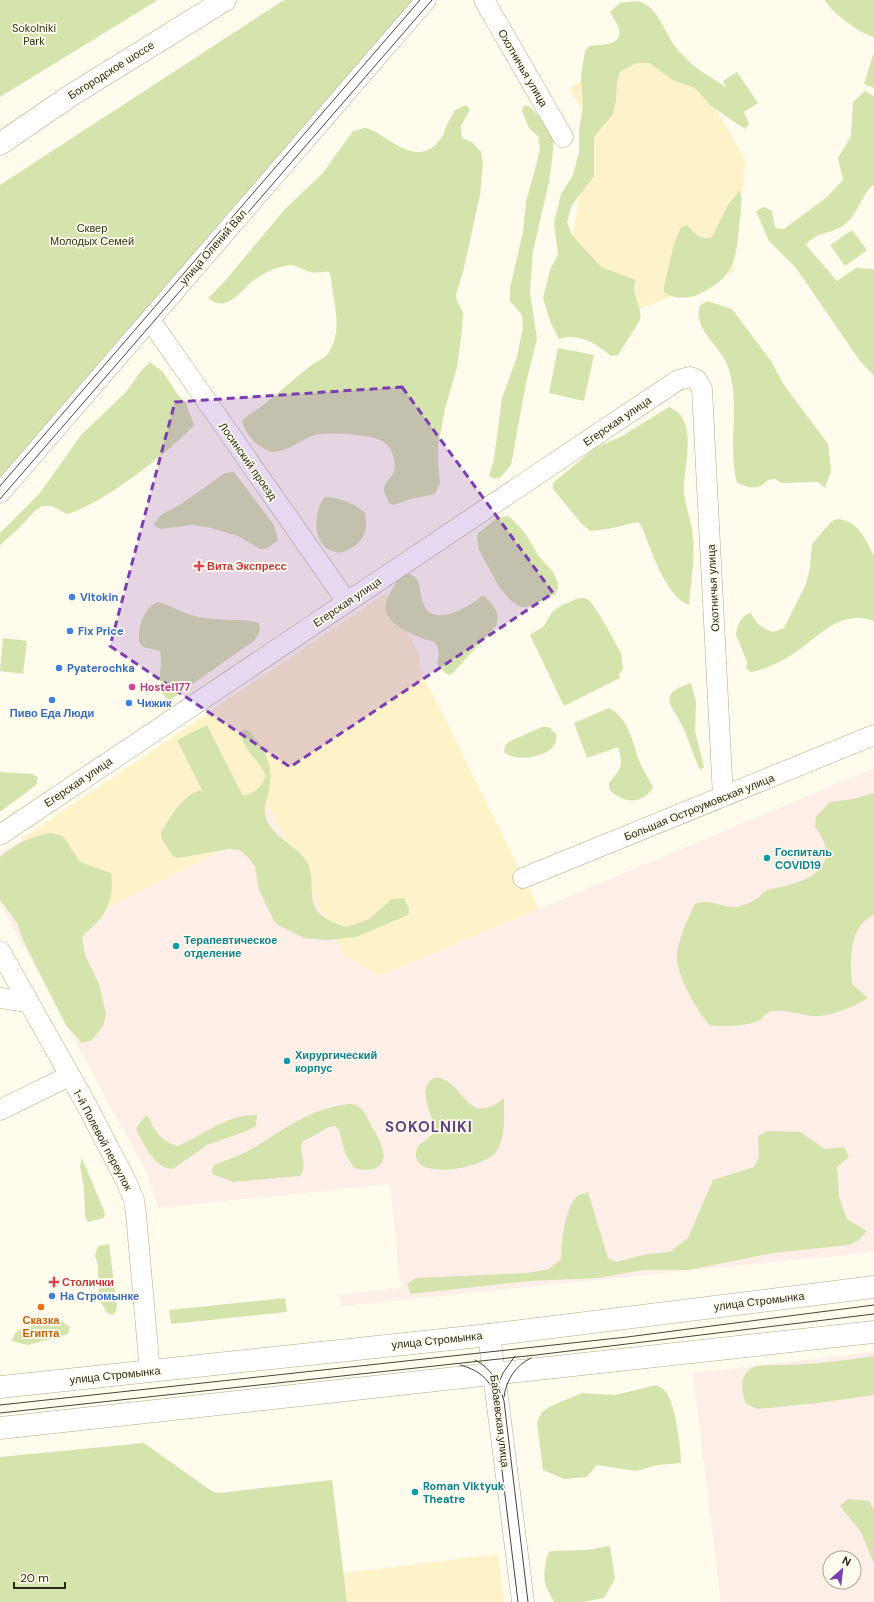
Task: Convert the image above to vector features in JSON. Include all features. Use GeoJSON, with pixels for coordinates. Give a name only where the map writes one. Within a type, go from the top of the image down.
{"type":"FeatureCollection","features":[{"type":"Feature","properties":{"kind":"main road","name":"Богородское шоссе"},"geometry":{"type":"LineString","coordinates":[[0,144],[76,92],[225,0]]}},
{"type":"Feature","properties":{"kind":"main road","name":"улица Стромынка"},"geometry":{"type":"LineString","coordinates":[[0,1387],[489,1335],[874,1287]]}},
{"type":"Feature","properties":{"kind":"main road"},"geometry":{"type":"LineString","coordinates":[[0,1428],[874,1332]]}},
{"type":"Feature","properties":{"kind":"main road","name":"Бабаевская улица"},"geometry":{"type":"LineString","coordinates":[[489,1335],[523,1602]]}},
{"type":"Feature","properties":{"kind":"street","name":"улица Олений Вал"},"geometry":{"type":"LineString","coordinates":[[0,493],[426,0]]}},
{"type":"Feature","properties":{"kind":"street","name":"Охотничья улица"},"geometry":{"type":"LineString","coordinates":[[484,0],[563,137]]}},
{"type":"Feature","properties":{"kind":"street","name":"Лосинский проезд"},"geometry":{"type":"LineString","coordinates":[[150,320],[347,602]]}},
{"type":"Feature","properties":{"kind":"street","name":"Егерская улица"},"geometry":{"type":"LineString","coordinates":[[0,835],[678,380],[690,376],[697,380]]}},
{"type":"Feature","properties":{"kind":"street","name":"Охотничья улица"},"geometry":{"type":"LineString","coordinates":[[697,380],[702,389],[723,797]]}},
{"type":"Feature","properties":{"kind":"street","name":"Большая Остроумовская улица"},"geometry":{"type":"LineString","coordinates":[[523,878],[874,735]]}},
{"type":"Feature","properties":{"kind":"street","name":"1-й Полевой переулок"},"geometry":{"type":"LineString","coordinates":[[0,951],[126,1181],[134,1200],[150,1372]]}},
{"type":"Feature","properties":{"kind":"street"},"geometry":{"type":"LineString","coordinates":[[0,998],[28,1002]]}},
{"type":"Feature","properties":{"kind":"street"},"geometry":{"type":"LineString","coordinates":[[0,1110],[69,1076]]}},
{"type":"Feature","properties":{"kind":"highlighted area"},"geometry":{"type":"Polygon","coordinates":[[[402,387],[553,593],[290,767],[110,646],[175,402],[402,387]]]}},
{"type":"Feature","properties":{"kind":"shaded area"},"geometry":{"type":"Polygon","coordinates":[[[635,43],[684,53],[746,161],[733,272],[580,333],[562,298],[592,124],[569,89],[635,43]]]}},
{"type":"Feature","properties":{"kind":"shaded area"},"geometry":{"type":"Polygon","coordinates":[[[386,593],[420,656],[419,667],[539,909],[380,976],[345,957],[269,808],[245,838],[75,925],[23,838],[386,593]]]}},
{"type":"Feature","properties":{"kind":"shaded area"},"geometry":{"type":"Polygon","coordinates":[[[874,768],[874,1252],[341,1306],[339,1295],[401,1288],[390,1184],[158,1208],[148,1175],[0,903],[0,854],[23,838],[75,924],[245,839],[257,814],[269,808],[345,956],[380,976],[874,768]]]}},
{"type":"Feature","properties":{"kind":"shaded area"},"geometry":{"type":"Polygon","coordinates":[[[874,1352],[874,1602],[721,1602],[693,1373],[874,1352]]]}},
{"type":"Feature","properties":{"kind":"shaded area"},"geometry":{"type":"Polygon","coordinates":[[[498,1554],[504,1602],[347,1602],[343,1573],[498,1554]]]}},
{"type":"Feature","properties":{"kind":"green space","name":"Sokolniki Park"},"geometry":{"type":"Polygon","coordinates":[[[0,0],[158,0],[0,97],[0,0]]]}},
{"type":"Feature","properties":{"kind":"green space","name":"Сквер Молодых Семей"},"geometry":{"type":"Polygon","coordinates":[[[284,0],[413,0],[0,483],[0,185],[284,0]]]}},
{"type":"Feature","properties":{"kind":"green space"},"geometry":{"type":"Polygon","coordinates":[[[825,0],[874,0],[874,37],[861,32],[840,17],[825,0]]]}},
{"type":"Feature","properties":{"kind":"green space"},"geometry":{"type":"Polygon","coordinates":[[[637,1],[650,7],[659,19],[674,45],[692,64],[727,88],[723,81],[737,72],[758,103],[744,112],[749,124],[745,129],[711,106],[695,88],[673,80],[649,63],[636,63],[620,72],[613,114],[594,137],[594,176],[572,205],[567,222],[572,235],[601,267],[636,280],[634,290],[640,309],[640,320],[618,355],[611,356],[600,347],[581,338],[566,337],[559,339],[550,321],[543,298],[550,270],[558,255],[554,223],[561,194],[573,175],[579,152],[579,129],[583,106],[581,75],[585,51],[589,46],[611,43],[615,41],[618,38],[619,33],[618,26],[610,12],[620,3],[637,1]]]}},
{"type":"Feature","properties":{"kind":"green space"},"geometry":{"type":"Polygon","coordinates":[[[874,55],[874,88],[864,84],[874,55]]]}},
{"type":"Feature","properties":{"kind":"green space"},"geometry":{"type":"Polygon","coordinates":[[[865,91],[874,96],[874,185],[844,225],[819,235],[806,245],[837,281],[856,268],[873,269],[874,376],[860,361],[796,268],[769,241],[756,211],[764,207],[772,211],[775,228],[784,229],[827,197],[843,180],[838,158],[851,136],[853,102],[865,91]]]}},
{"type":"Feature","properties":{"kind":"green space"},"geometry":{"type":"Polygon","coordinates":[[[466,105],[470,110],[461,126],[462,138],[472,142],[481,152],[483,164],[480,195],[463,272],[456,295],[457,301],[463,312],[462,330],[457,367],[445,409],[438,446],[440,483],[435,494],[411,499],[394,505],[389,503],[384,491],[384,486],[393,474],[395,463],[390,449],[382,441],[357,435],[318,434],[284,450],[273,452],[263,448],[253,441],[246,431],[242,421],[249,414],[270,400],[301,373],[326,356],[332,347],[335,338],[336,318],[331,277],[329,272],[312,273],[295,266],[288,265],[265,273],[254,280],[233,299],[227,302],[215,302],[208,298],[225,281],[285,209],[322,174],[353,131],[364,128],[370,129],[406,150],[416,152],[425,151],[434,147],[443,136],[446,126],[455,110],[466,105]]]}},
{"type":"Feature","properties":{"kind":"green space"},"geometry":{"type":"Polygon","coordinates":[[[524,105],[530,107],[549,129],[553,140],[553,152],[549,182],[533,251],[530,292],[537,339],[526,383],[511,465],[500,478],[494,479],[489,476],[494,459],[502,398],[517,357],[523,327],[522,315],[510,301],[510,288],[523,232],[526,201],[540,148],[538,136],[529,128],[522,111],[524,105]]]}},
{"type":"Feature","properties":{"kind":"green space"},"geometry":{"type":"Polygon","coordinates":[[[740,190],[741,204],[737,248],[728,273],[714,285],[695,296],[677,297],[664,292],[674,244],[681,227],[687,225],[701,237],[712,237],[728,205],[740,190]]]}},
{"type":"Feature","properties":{"kind":"green space"},"geometry":{"type":"Polygon","coordinates":[[[852,230],[867,250],[845,266],[830,245],[852,230]]]}},
{"type":"Feature","properties":{"kind":"green space"},"geometry":{"type":"Polygon","coordinates":[[[707,301],[732,309],[771,361],[784,385],[828,444],[831,471],[825,488],[818,482],[782,483],[775,479],[768,480],[761,486],[754,488],[737,483],[733,454],[734,410],[732,381],[724,359],[703,330],[700,322],[700,306],[707,301]]]}},
{"type":"Feature","properties":{"kind":"green space"},"geometry":{"type":"Polygon","coordinates":[[[558,348],[594,355],[584,401],[549,393],[558,348]]]}},
{"type":"Feature","properties":{"kind":"green space"},"geometry":{"type":"Polygon","coordinates":[[[150,362],[163,372],[178,395],[185,401],[194,425],[169,449],[116,489],[81,509],[67,514],[51,506],[42,506],[0,545],[0,533],[40,493],[81,435],[126,392],[141,371],[150,362]]]}},
{"type":"Feature","properties":{"kind":"green space"},"geometry":{"type":"Polygon","coordinates":[[[669,407],[679,413],[685,422],[687,433],[688,445],[684,492],[692,531],[693,545],[689,605],[673,592],[666,582],[654,559],[642,527],[638,522],[608,529],[590,531],[581,523],[553,489],[553,483],[595,448],[622,436],[669,407]]]}},
{"type":"Feature","properties":{"kind":"green space"},"geometry":{"type":"Polygon","coordinates":[[[234,472],[274,525],[278,540],[268,548],[260,549],[238,536],[211,528],[192,525],[161,529],[153,525],[161,515],[181,504],[225,473],[234,472]]]}},
{"type":"Feature","properties":{"kind":"green space"},"geometry":{"type":"Polygon","coordinates":[[[325,497],[335,498],[346,502],[365,513],[366,527],[362,539],[353,547],[340,553],[325,547],[318,534],[316,521],[317,514],[325,497]]]}},
{"type":"Feature","properties":{"kind":"green space"},"geometry":{"type":"Polygon","coordinates":[[[509,516],[526,534],[538,555],[553,572],[558,583],[558,589],[555,595],[527,607],[521,607],[511,601],[499,587],[479,550],[477,539],[478,533],[497,518],[509,516]]]}},
{"type":"Feature","properties":{"kind":"green space"},"geometry":{"type":"Polygon","coordinates":[[[837,519],[844,520],[856,527],[874,556],[874,621],[862,618],[852,618],[842,621],[832,626],[786,658],[769,667],[751,672],[746,668],[747,662],[736,635],[740,621],[742,618],[751,613],[757,623],[766,629],[773,632],[784,628],[806,584],[810,567],[812,544],[831,522],[837,519]]]}},
{"type":"Feature","properties":{"kind":"green space"},"geometry":{"type":"Polygon","coordinates":[[[410,574],[417,579],[422,600],[426,609],[433,614],[450,614],[469,605],[483,595],[493,605],[497,612],[496,626],[451,675],[445,673],[437,664],[438,650],[435,643],[418,637],[398,626],[388,616],[386,603],[390,592],[400,578],[404,575],[410,574]]]}},
{"type":"Feature","properties":{"kind":"green space"},"geometry":{"type":"Polygon","coordinates":[[[579,598],[585,598],[590,601],[601,617],[621,653],[623,669],[619,675],[620,678],[564,706],[530,635],[544,626],[552,612],[562,605],[579,598]]]}},
{"type":"Feature","properties":{"kind":"green space"},"geometry":{"type":"Polygon","coordinates":[[[158,602],[198,617],[259,623],[260,630],[255,640],[170,700],[161,692],[160,651],[143,647],[139,642],[139,631],[142,619],[149,609],[158,602]]]}},
{"type":"Feature","properties":{"kind":"green space"},"geometry":{"type":"Polygon","coordinates":[[[3,638],[27,641],[23,674],[0,671],[3,638]]]}},
{"type":"Feature","properties":{"kind":"green space"},"geometry":{"type":"Polygon","coordinates":[[[691,683],[696,701],[695,731],[704,767],[700,770],[683,727],[670,703],[671,693],[691,683]]]}},
{"type":"Feature","properties":{"kind":"green space"},"geometry":{"type":"Polygon","coordinates":[[[609,708],[616,712],[626,725],[640,763],[653,787],[649,793],[638,800],[626,800],[614,794],[609,789],[609,783],[619,770],[621,763],[618,747],[587,758],[574,723],[609,708]]]}},
{"type":"Feature","properties":{"kind":"green space"},"geometry":{"type":"Polygon","coordinates":[[[207,725],[243,796],[251,794],[257,789],[266,776],[247,749],[242,737],[242,730],[248,730],[259,743],[267,757],[270,773],[269,790],[265,808],[267,821],[276,833],[295,848],[305,859],[310,871],[312,898],[318,912],[334,923],[347,927],[369,919],[392,899],[404,898],[409,909],[408,915],[356,937],[327,940],[304,938],[278,925],[274,921],[259,890],[255,866],[248,857],[239,850],[228,849],[179,858],[174,857],[161,838],[161,832],[178,806],[189,796],[202,790],[177,740],[207,725]]]}},
{"type":"Feature","properties":{"kind":"green space"},"geometry":{"type":"Polygon","coordinates":[[[542,727],[549,727],[557,735],[555,745],[549,751],[536,756],[522,758],[509,755],[504,752],[505,746],[508,742],[542,727]]]}},
{"type":"Feature","properties":{"kind":"green space"},"geometry":{"type":"Polygon","coordinates":[[[0,772],[33,774],[38,778],[36,785],[0,812],[0,772]]]}},
{"type":"Feature","properties":{"kind":"green space"},"geometry":{"type":"Polygon","coordinates":[[[874,793],[874,915],[866,920],[860,927],[856,935],[851,955],[852,984],[868,998],[849,1008],[827,1015],[813,1016],[785,1011],[772,1011],[754,1023],[727,1026],[709,1025],[688,991],[679,971],[677,962],[681,935],[695,904],[706,902],[736,907],[754,900],[764,892],[808,878],[816,873],[821,867],[825,860],[826,853],[825,845],[815,827],[816,817],[830,802],[853,799],[874,793]]]}},
{"type":"Feature","properties":{"kind":"green space"},"geometry":{"type":"Polygon","coordinates":[[[51,833],[63,836],[80,862],[111,873],[112,879],[110,898],[106,911],[82,937],[85,955],[99,984],[106,1014],[103,1026],[92,1040],[82,1043],[66,1025],[23,940],[17,923],[0,900],[0,857],[11,848],[24,841],[51,833]]]}},
{"type":"Feature","properties":{"kind":"green space"},"geometry":{"type":"Polygon","coordinates":[[[436,1077],[446,1081],[454,1087],[474,1106],[482,1108],[491,1106],[504,1098],[503,1133],[496,1152],[490,1158],[465,1167],[437,1170],[425,1167],[418,1162],[416,1152],[417,1149],[421,1143],[435,1130],[425,1094],[426,1087],[430,1081],[436,1077]]]}},
{"type":"Feature","properties":{"kind":"green space"},"geometry":{"type":"Polygon","coordinates":[[[348,1104],[357,1105],[363,1111],[377,1136],[384,1156],[383,1162],[379,1166],[367,1170],[354,1168],[345,1153],[339,1130],[335,1126],[329,1127],[302,1142],[301,1151],[304,1167],[300,1176],[233,1182],[212,1174],[212,1168],[216,1164],[248,1151],[295,1122],[319,1111],[348,1104]]]}},
{"type":"Feature","properties":{"kind":"green space"},"geometry":{"type":"Polygon","coordinates":[[[146,1115],[161,1137],[167,1142],[178,1146],[226,1121],[257,1115],[256,1126],[244,1132],[207,1145],[173,1169],[160,1165],[150,1154],[142,1141],[136,1128],[146,1115]]]}},
{"type":"Feature","properties":{"kind":"green space"},"geometry":{"type":"Polygon","coordinates":[[[768,1131],[800,1132],[825,1149],[844,1147],[849,1157],[837,1167],[839,1197],[847,1219],[867,1231],[859,1240],[849,1245],[773,1253],[689,1270],[643,1270],[598,1278],[529,1281],[411,1294],[407,1284],[416,1278],[528,1273],[549,1269],[561,1259],[563,1235],[570,1207],[579,1195],[588,1192],[608,1258],[617,1262],[647,1254],[670,1252],[688,1238],[713,1180],[754,1167],[759,1157],[758,1136],[768,1131]]]}},
{"type":"Feature","properties":{"kind":"green space"},"geometry":{"type":"Polygon","coordinates":[[[82,1158],[105,1213],[104,1218],[88,1222],[85,1217],[84,1188],[80,1166],[82,1158]]]}},
{"type":"Feature","properties":{"kind":"green space"},"geometry":{"type":"Polygon","coordinates":[[[109,1244],[117,1306],[116,1312],[112,1315],[107,1313],[99,1299],[98,1266],[95,1255],[98,1246],[109,1244]]]}},
{"type":"Feature","properties":{"kind":"green space"},"geometry":{"type":"Polygon","coordinates":[[[285,1298],[287,1312],[171,1324],[169,1310],[285,1298]]]}},
{"type":"Feature","properties":{"kind":"green space"},"geometry":{"type":"Polygon","coordinates":[[[61,1321],[70,1327],[68,1334],[28,1345],[11,1341],[16,1332],[26,1327],[61,1321]]]}},
{"type":"Feature","properties":{"kind":"green space"},"geometry":{"type":"Polygon","coordinates":[[[874,1356],[874,1395],[818,1403],[757,1409],[746,1404],[743,1396],[742,1386],[744,1377],[749,1370],[755,1367],[849,1360],[874,1356]]]}},
{"type":"Feature","properties":{"kind":"green space"},"geometry":{"type":"Polygon","coordinates":[[[656,1385],[664,1390],[671,1403],[679,1436],[681,1463],[658,1465],[636,1471],[597,1465],[587,1477],[564,1479],[543,1470],[537,1422],[542,1412],[551,1406],[582,1393],[615,1395],[656,1385]]]}},
{"type":"Feature","properties":{"kind":"green space"},"geometry":{"type":"Polygon","coordinates":[[[144,1443],[213,1492],[220,1493],[332,1480],[347,1602],[0,1602],[0,1457],[144,1443]]]}},
{"type":"Feature","properties":{"kind":"green space"},"geometry":{"type":"Polygon","coordinates":[[[848,1499],[869,1501],[874,1509],[874,1564],[861,1532],[840,1506],[848,1499]]]}},
{"type":"Feature","properties":{"kind":"green space"},"geometry":{"type":"Polygon","coordinates":[[[610,1546],[615,1579],[604,1598],[583,1602],[554,1602],[546,1587],[544,1578],[548,1554],[551,1551],[587,1550],[610,1546]]]}},
{"type":"Feature","properties":{"kind":"tram line"},"geometry":{"type":"LineString","coordinates":[[0,486],[420,0]]}},
{"type":"Feature","properties":{"kind":"tram line"},"geometry":{"type":"LineString","coordinates":[[0,499],[432,0]]}},
{"type":"Feature","properties":{"kind":"tram line"},"geometry":{"type":"LineString","coordinates":[[0,1405],[627,1337],[874,1305]]}},
{"type":"Feature","properties":{"kind":"tram line"},"geometry":{"type":"LineString","coordinates":[[0,1413],[536,1355],[874,1314]]}},
{"type":"Feature","properties":{"kind":"tram line"},"geometry":{"type":"LineString","coordinates":[[497,1387],[503,1373],[515,1356]]}},
{"type":"Feature","properties":{"kind":"tram line"},"geometry":{"type":"LineString","coordinates":[[504,1397],[509,1379],[516,1369],[531,1358]]}},
{"type":"Feature","properties":{"kind":"tram line"},"geometry":{"type":"LineString","coordinates":[[475,1360],[486,1367],[494,1377],[504,1401],[528,1602]]}},
{"type":"Feature","properties":{"kind":"tram line"},"geometry":{"type":"LineString","coordinates":[[460,1365],[479,1373],[486,1379],[492,1388],[518,1602]]}},
{"type":"Feature","properties":{"kind":"place","name":"Вита Экспресс"},"geometry":{"type":"Point","coordinates":[199,566]}},
{"type":"Feature","properties":{"kind":"place","name":"Vitokin"},"geometry":{"type":"Point","coordinates":[72,597]}},
{"type":"Feature","properties":{"kind":"place","name":"Fix Price"},"geometry":{"type":"Point","coordinates":[70,631]}},
{"type":"Feature","properties":{"kind":"place","name":"Pyaterochka"},"geometry":{"type":"Point","coordinates":[59,668]}},
{"type":"Feature","properties":{"kind":"place","name":"Hostel177"},"geometry":{"type":"Point","coordinates":[132,687]}},
{"type":"Feature","properties":{"kind":"place","name":"Пиво Еда Люди"},"geometry":{"type":"Point","coordinates":[52,700]}},
{"type":"Feature","properties":{"kind":"place","name":"Чижик"},"geometry":{"type":"Point","coordinates":[129,703]}},
{"type":"Feature","properties":{"kind":"place","name":"Госпиталь COVID19"},"geometry":{"type":"Point","coordinates":[767,858]}},
{"type":"Feature","properties":{"kind":"place","name":"Терапевтическое отделение"},"geometry":{"type":"Point","coordinates":[176,946]}},
{"type":"Feature","properties":{"kind":"place","name":"Хирургический корпус"},"geometry":{"type":"Point","coordinates":[287,1061]}},
{"type":"Feature","properties":{"kind":"place","name":"Столички"},"geometry":{"type":"Point","coordinates":[54,1282]}},
{"type":"Feature","properties":{"kind":"place","name":"На Стромынке"},"geometry":{"type":"Point","coordinates":[52,1296]}},
{"type":"Feature","properties":{"kind":"place","name":"Сказка Египта"},"geometry":{"type":"Point","coordinates":[41,1307]}},
{"type":"Feature","properties":{"kind":"place","name":"Roman Viktyuk Theatre"},"geometry":{"type":"Point","coordinates":[415,1492]}},
{"type":"Feature","properties":{"kind":"district","name":"SOKOLNIKI"},"geometry":{"type":"Point","coordinates":[429,1127]}}]}
